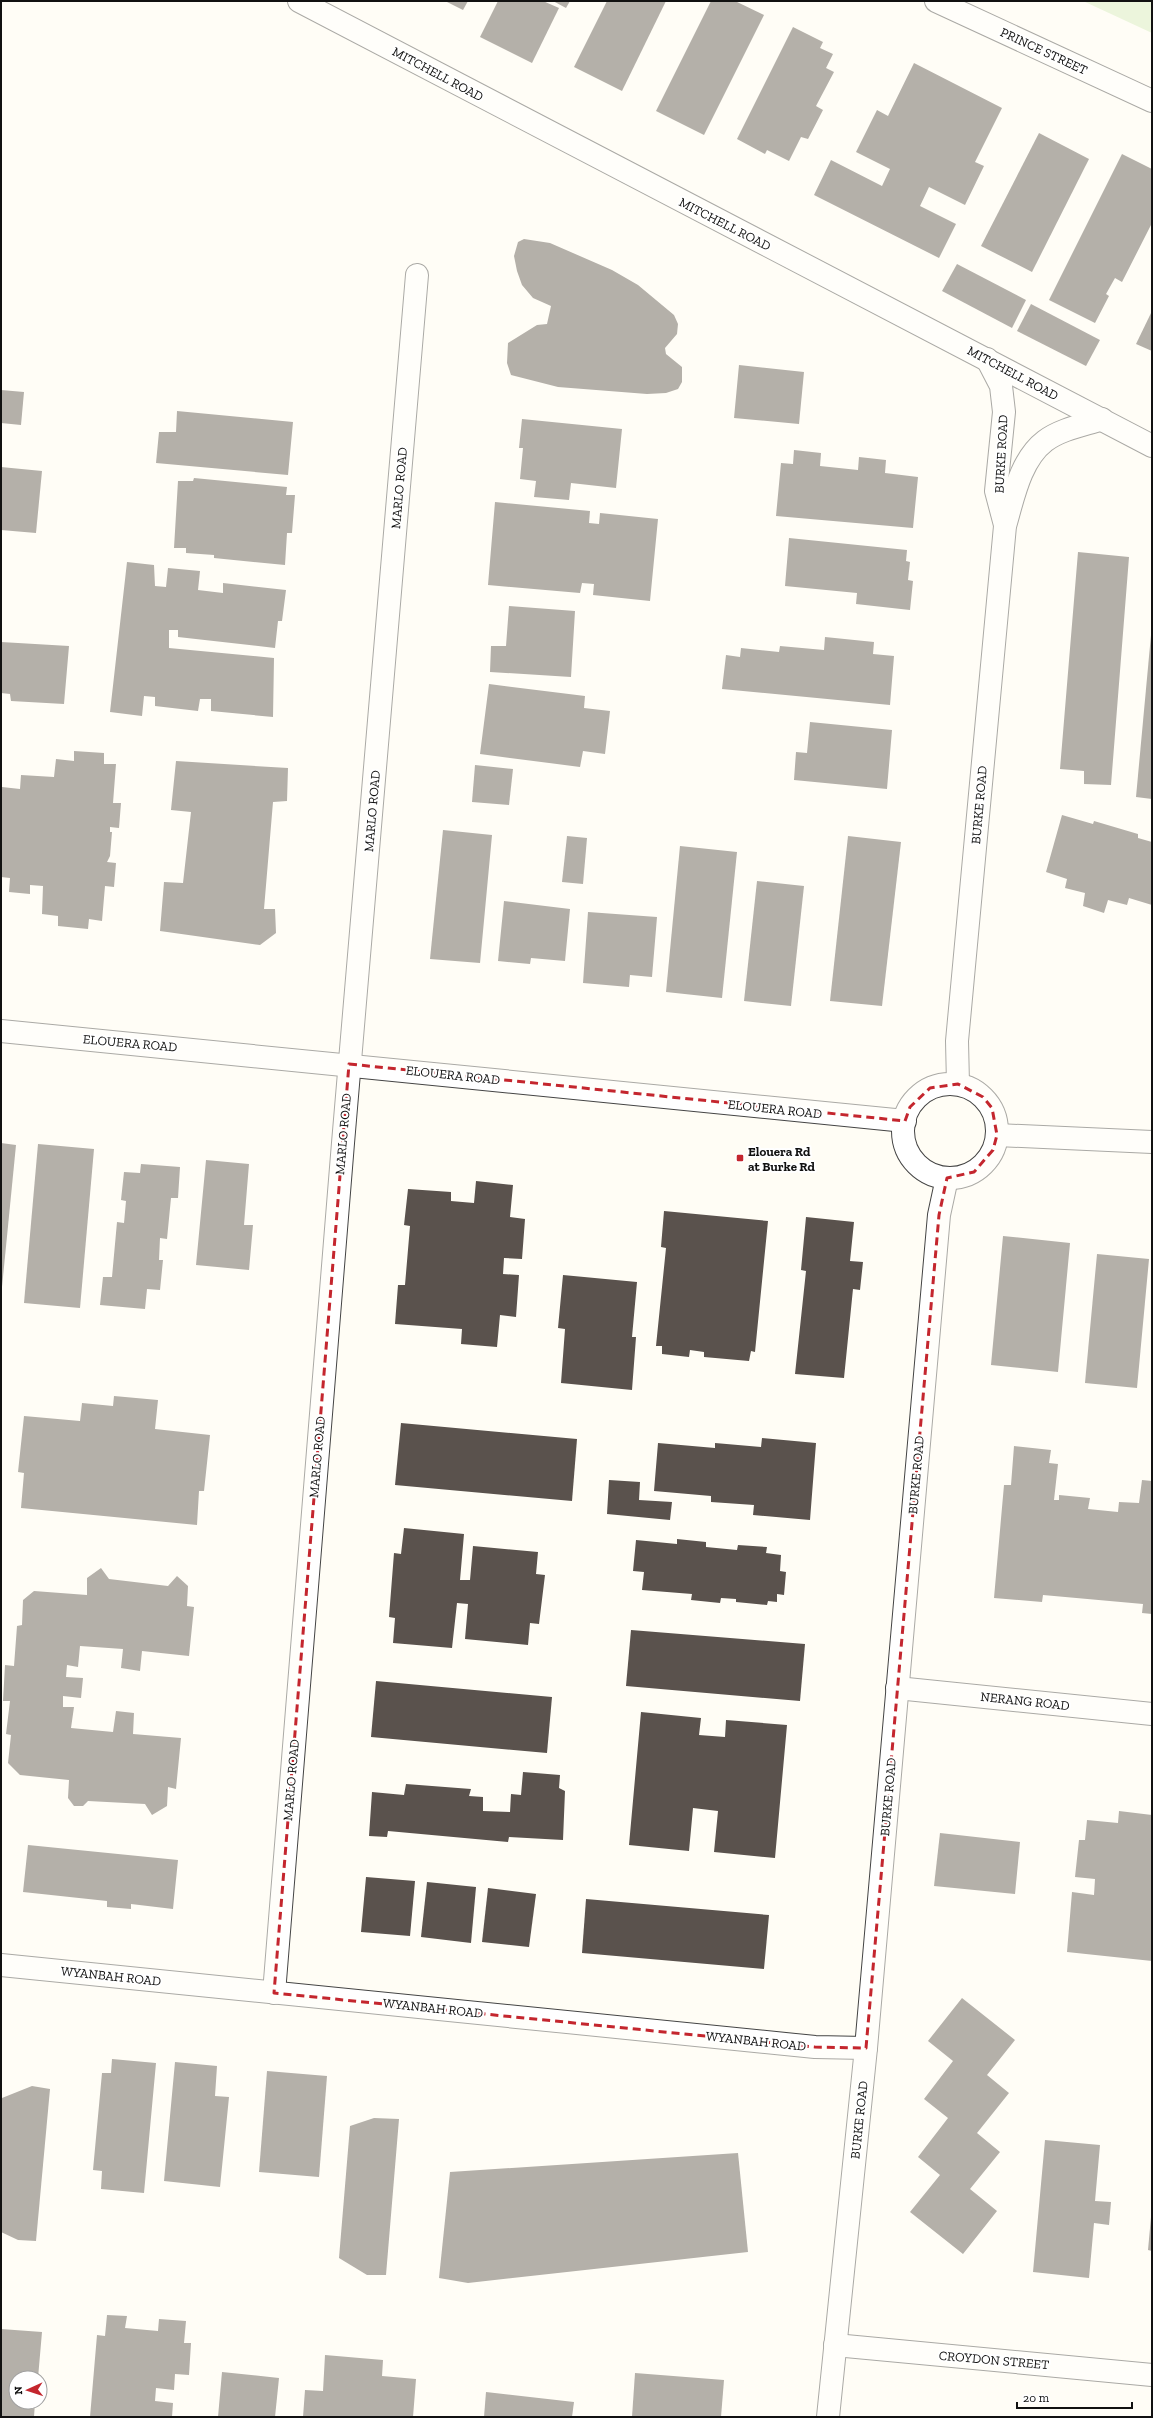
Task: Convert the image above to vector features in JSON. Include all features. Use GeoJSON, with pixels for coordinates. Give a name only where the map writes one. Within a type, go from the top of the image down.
{"type":"FeatureCollection","features":[{"type":"Feature","properties":{"kind":"street","name":"MITCHELL ROAD"},"geometry":{"type":"LineString","coordinates":[[299,1],[1152,446]]}},
{"type":"Feature","properties":{"kind":"street","name":"PRINCE STREET"},"geometry":{"type":"LineString","coordinates":[[936,1],[1152,101]]}},
{"type":"Feature","properties":{"kind":"street","name":"MARLO ROAD"},"geometry":{"type":"LineString","coordinates":[[274,1993],[349,1064],[417,275]]}},
{"type":"Feature","properties":{"kind":"street","name":"BURKE ROAD"},"geometry":{"type":"LineString","coordinates":[[987,359],[1000,386],[1004,412],[996,491],[1005,526]]}},
{"type":"Feature","properties":{"kind":"street","name":"BURKE ROAD"},"geometry":{"type":"LineString","coordinates":[[958,1084],[957,1041],[1005,526],[1014,494],[1034,453],[1045,441],[1062,432],[1102,419]]}},
{"type":"Feature","properties":{"kind":"street","name":"ELOUERA ROAD"},"geometry":{"type":"LineString","coordinates":[[1,1031],[349,1064],[904,1121]]}},
{"type":"Feature","properties":{"kind":"street"},"geometry":{"type":"LineString","coordinates":[[944,1084],[958,1084],[971,1089],[983,1097],[992,1108],[996,1121],[997,1135],[993,1150],[986,1162],[974,1172],[961,1177],[947,1178],[931,1174],[924,1170],[908,1152],[904,1137],[904,1121],[910,1107],[919,1096],[930,1088],[944,1084]]}},
{"type":"Feature","properties":{"kind":"street"},"geometry":{"type":"LineString","coordinates":[[997,1135],[1152,1142]]}},
{"type":"Feature","properties":{"kind":"street","name":"BURKE ROAD"},"geometry":{"type":"LineString","coordinates":[[828,2417],[866,2048],[939,1215],[947,1178]]}},
{"type":"Feature","properties":{"kind":"street","name":"NERANG ROAD"},"geometry":{"type":"LineString","coordinates":[[897,1688],[1152,1714]]}},
{"type":"Feature","properties":{"kind":"street","name":"WYANBAH ROAD"},"geometry":{"type":"LineString","coordinates":[[1,1965],[815,2047],[866,2048]]}},
{"type":"Feature","properties":{"kind":"street","name":"CROYDON STREET"},"geometry":{"type":"LineString","coordinates":[[835,2345],[1152,2375]]}},
{"type":"Feature","properties":{"kind":"highlighted area"},"geometry":{"type":"Polygon","coordinates":[[[349,1064],[905,1121],[910,1107],[930,1088],[958,1084],[983,1097],[992,1108],[997,1135],[993,1150],[974,1172],[947,1178],[939,1215],[866,2048],[815,2047],[274,1993],[349,1064]]]}},
{"type":"Feature","properties":{"kind":"green space"},"geometry":{"type":"Polygon","coordinates":[[[1083,1],[1152,1],[1152,33],[1083,1]]]}},
{"type":"Feature","properties":{"kind":"building"},"geometry":{"type":"Polygon","coordinates":[[[445,1],[468,1],[463,10],[445,1]]]}},
{"type":"Feature","properties":{"kind":"building"},"geometry":{"type":"Polygon","coordinates":[[[498,1],[543,1],[559,8],[532,63],[480,37],[498,1]]]}},
{"type":"Feature","properties":{"kind":"building"},"geometry":{"type":"Polygon","coordinates":[[[553,1],[570,1],[566,8],[553,1]]]}},
{"type":"Feature","properties":{"kind":"building"},"geometry":{"type":"Polygon","coordinates":[[[607,1],[666,1],[622,91],[574,67],[607,1]]]}},
{"type":"Feature","properties":{"kind":"building"},"geometry":{"type":"Polygon","coordinates":[[[711,1],[735,1],[764,15],[704,135],[656,111],[711,1]]]}},
{"type":"Feature","properties":{"kind":"building"},"geometry":{"type":"Polygon","coordinates":[[[793,27],[823,42],[820,48],[833,54],[826,68],[834,72],[816,106],[823,110],[808,139],[801,137],[789,161],[767,150],[765,154],[737,139],[793,27]]]}},
{"type":"Feature","properties":{"kind":"building"},"geometry":{"type":"Polygon","coordinates":[[[914,63],[1002,108],[975,162],[984,166],[965,205],[929,187],[920,206],[956,224],[939,258],[814,195],[831,160],[882,186],[890,169],[856,152],[877,110],[888,116],[914,63]]]}},
{"type":"Feature","properties":{"kind":"building"},"geometry":{"type":"Polygon","coordinates":[[[1039,133],[1089,159],[1032,272],[981,246],[1039,133]]]}},
{"type":"Feature","properties":{"kind":"building"},"geometry":{"type":"Polygon","coordinates":[[[1122,154],[1152,169],[1152,223],[1122,282],[1115,278],[1106,294],[1109,296],[1095,323],[1049,300],[1122,154]]]}},
{"type":"Feature","properties":{"kind":"building"},"geometry":{"type":"Polygon","coordinates":[[[524,239],[550,243],[612,270],[638,285],[674,315],[678,324],[677,334],[665,348],[666,354],[682,367],[682,382],[678,389],[666,393],[647,394],[558,387],[511,375],[507,363],[508,343],[537,325],[547,324],[551,306],[533,298],[522,285],[514,256],[518,242],[524,239]]]}},
{"type":"Feature","properties":{"kind":"building"},"geometry":{"type":"Polygon","coordinates":[[[957,264],[1026,300],[1012,328],[942,291],[957,264]]]}},
{"type":"Feature","properties":{"kind":"building"},"geometry":{"type":"Polygon","coordinates":[[[1031,304],[1100,340],[1086,366],[1017,331],[1031,304]]]}},
{"type":"Feature","properties":{"kind":"building"},"geometry":{"type":"Polygon","coordinates":[[[1152,311],[1152,351],[1136,344],[1152,311]]]}},
{"type":"Feature","properties":{"kind":"building"},"geometry":{"type":"Polygon","coordinates":[[[739,365],[804,372],[799,424],[734,418],[739,365]]]}},
{"type":"Feature","properties":{"kind":"building"},"geometry":{"type":"Polygon","coordinates":[[[1,390],[24,392],[21,425],[1,423],[1,390]]]}},
{"type":"Feature","properties":{"kind":"building"},"geometry":{"type":"Polygon","coordinates":[[[177,411],[293,422],[288,475],[156,463],[159,432],[176,432],[177,411]]]}},
{"type":"Feature","properties":{"kind":"building"},"geometry":{"type":"Polygon","coordinates":[[[522,419],[622,429],[616,488],[571,483],[569,500],[534,497],[536,481],[520,479],[523,448],[519,448],[522,419]]]}},
{"type":"Feature","properties":{"kind":"building"},"geometry":{"type":"Polygon","coordinates":[[[794,450],[821,453],[820,466],[858,470],[859,457],[886,460],[885,473],[918,477],[913,528],[776,516],[781,463],[793,464],[794,450]]]}},
{"type":"Feature","properties":{"kind":"building"},"geometry":{"type":"Polygon","coordinates":[[[1,467],[42,471],[36,533],[1,530],[1,467]]]}},
{"type":"Feature","properties":{"kind":"building"},"geometry":{"type":"Polygon","coordinates":[[[194,478],[287,487],[286,495],[295,495],[292,533],[287,533],[285,565],[214,558],[214,555],[186,553],[186,548],[174,548],[178,481],[193,481],[194,478]]]}},
{"type":"Feature","properties":{"kind":"building"},"geometry":{"type":"Polygon","coordinates":[[[495,502],[590,511],[589,523],[599,524],[600,513],[658,519],[650,601],[593,595],[594,584],[582,583],[580,593],[488,585],[495,502]]]}},
{"type":"Feature","properties":{"kind":"building"},"geometry":{"type":"Polygon","coordinates":[[[789,538],[907,550],[906,561],[910,562],[908,580],[913,581],[910,610],[856,604],[857,593],[785,586],[789,538]]]}},
{"type":"Feature","properties":{"kind":"building"},"geometry":{"type":"Polygon","coordinates":[[[1078,552],[1129,557],[1111,785],[1084,784],[1084,771],[1060,769],[1078,552]]]}},
{"type":"Feature","properties":{"kind":"building"},"geometry":{"type":"Polygon","coordinates":[[[127,562],[154,565],[155,586],[166,587],[168,568],[200,571],[198,590],[223,593],[223,583],[286,590],[282,621],[278,621],[275,648],[178,637],[178,630],[169,630],[169,648],[274,658],[273,717],[211,711],[211,699],[200,699],[198,711],[155,706],[155,697],[144,696],[142,716],[110,712],[127,562]]]}},
{"type":"Feature","properties":{"kind":"building"},"geometry":{"type":"Polygon","coordinates":[[[509,606],[575,611],[571,677],[490,672],[491,646],[506,646],[509,606]]]}},
{"type":"Feature","properties":{"kind":"building"},"geometry":{"type":"Polygon","coordinates":[[[1152,635],[1152,799],[1136,797],[1152,635]]]}},
{"type":"Feature","properties":{"kind":"building"},"geometry":{"type":"Polygon","coordinates":[[[825,637],[874,642],[873,654],[894,656],[890,705],[722,689],[726,655],[740,657],[741,648],[779,652],[780,646],[824,650],[825,637]]]}},
{"type":"Feature","properties":{"kind":"building"},"geometry":{"type":"Polygon","coordinates":[[[1,642],[69,646],[64,704],[11,701],[10,694],[1,693],[1,642]]]}},
{"type":"Feature","properties":{"kind":"building"},"geometry":{"type":"Polygon","coordinates":[[[489,684],[585,696],[584,708],[610,711],[605,754],[583,751],[580,767],[480,754],[489,684]]]}},
{"type":"Feature","properties":{"kind":"building"},"geometry":{"type":"Polygon","coordinates":[[[810,722],[892,730],[887,789],[794,780],[796,752],[807,753],[810,722]]]}},
{"type":"Feature","properties":{"kind":"building"},"geometry":{"type":"Polygon","coordinates":[[[74,751],[104,753],[104,764],[116,764],[113,803],[121,803],[119,828],[110,827],[110,832],[112,832],[110,856],[107,862],[116,863],[114,887],[105,886],[102,921],[89,919],[88,929],[58,926],[58,916],[42,914],[43,886],[30,885],[30,894],[9,892],[10,878],[1,877],[2,787],[20,789],[21,775],[54,777],[56,759],[74,761],[74,751]]]}},
{"type":"Feature","properties":{"kind":"building"},"geometry":{"type":"Polygon","coordinates":[[[176,761],[288,768],[287,801],[273,802],[264,909],[275,909],[276,933],[260,945],[160,931],[164,882],[183,883],[191,812],[171,810],[176,761]]]}},
{"type":"Feature","properties":{"kind":"building"},"geometry":{"type":"Polygon","coordinates":[[[475,765],[513,769],[509,805],[472,802],[475,765]]]}},
{"type":"Feature","properties":{"kind":"building"},"geometry":{"type":"Polygon","coordinates":[[[1062,815],[1093,824],[1094,821],[1138,834],[1138,838],[1152,842],[1152,905],[1129,898],[1127,905],[1108,900],[1104,913],[1083,906],[1085,893],[1065,888],[1067,879],[1046,872],[1062,815]]]}},
{"type":"Feature","properties":{"kind":"building"},"geometry":{"type":"Polygon","coordinates":[[[443,830],[492,835],[480,963],[430,959],[443,830]]]}},
{"type":"Feature","properties":{"kind":"building"},"geometry":{"type":"Polygon","coordinates":[[[567,836],[587,838],[583,884],[562,882],[567,836]]]}},
{"type":"Feature","properties":{"kind":"building"},"geometry":{"type":"Polygon","coordinates":[[[848,836],[901,842],[882,1006],[830,1001],[848,836]]]}},
{"type":"Feature","properties":{"kind":"building"},"geometry":{"type":"Polygon","coordinates":[[[680,846],[737,852],[722,998],[666,992],[680,846]]]}},
{"type":"Feature","properties":{"kind":"building"},"geometry":{"type":"Polygon","coordinates":[[[757,881],[804,886],[791,1006],[744,1001],[757,881]]]}},
{"type":"Feature","properties":{"kind":"building"},"geometry":{"type":"Polygon","coordinates":[[[504,901],[570,909],[565,961],[531,958],[530,964],[498,961],[504,901]]]}},
{"type":"Feature","properties":{"kind":"building"},"geometry":{"type":"Polygon","coordinates":[[[588,912],[657,917],[652,977],[630,975],[629,987],[583,983],[588,912]]]}},
{"type":"Feature","properties":{"kind":"building"},"geometry":{"type":"Polygon","coordinates":[[[1,1143],[16,1145],[2,1287],[1,1287],[1,1143]]]}},
{"type":"Feature","properties":{"kind":"building"},"geometry":{"type":"Polygon","coordinates":[[[38,1144],[94,1149],[80,1308],[24,1303],[38,1144]]]}},
{"type":"Feature","properties":{"kind":"building"},"geometry":{"type":"Polygon","coordinates":[[[206,1160],[249,1164],[244,1225],[253,1225],[249,1270],[196,1265],[206,1160]]]}},
{"type":"Feature","properties":{"kind":"building"},"geometry":{"type":"Polygon","coordinates":[[[141,1164],[180,1167],[178,1198],[171,1198],[167,1239],[160,1238],[159,1260],[163,1260],[160,1290],[147,1289],[145,1309],[100,1305],[103,1277],[112,1277],[117,1222],[124,1223],[126,1201],[121,1200],[124,1172],[140,1173],[141,1164]]]}},
{"type":"Feature","properties":{"kind":"building"},"geometry":{"type":"Polygon","coordinates":[[[476,1181],[513,1185],[510,1217],[525,1219],[522,1259],[504,1258],[503,1274],[519,1275],[516,1317],[500,1315],[497,1347],[461,1344],[462,1329],[395,1324],[398,1285],[405,1285],[410,1226],[404,1225],[408,1189],[451,1192],[451,1201],[474,1203],[476,1181]]]}},
{"type":"Feature","properties":{"kind":"building"},"geometry":{"type":"Polygon","coordinates":[[[664,1211],[768,1221],[755,1352],[751,1351],[749,1361],[704,1357],[704,1352],[690,1350],[689,1357],[662,1354],[662,1346],[656,1346],[666,1248],[661,1247],[664,1211]]]}},
{"type":"Feature","properties":{"kind":"building"},"geometry":{"type":"Polygon","coordinates":[[[806,1217],[854,1222],[850,1261],[863,1262],[860,1290],[853,1289],[844,1378],[795,1374],[806,1271],[801,1270],[806,1217]]]}},
{"type":"Feature","properties":{"kind":"building"},"geometry":{"type":"Polygon","coordinates":[[[1003,1236],[1070,1243],[1058,1372],[991,1365],[1003,1236]]]}},
{"type":"Feature","properties":{"kind":"building"},"geometry":{"type":"Polygon","coordinates":[[[1097,1254],[1149,1259],[1137,1388],[1085,1383],[1097,1254]]]}},
{"type":"Feature","properties":{"kind":"building"},"geometry":{"type":"Polygon","coordinates":[[[563,1275],[637,1282],[632,1337],[636,1337],[632,1390],[561,1383],[565,1329],[558,1328],[563,1275]]]}},
{"type":"Feature","properties":{"kind":"building"},"geometry":{"type":"Polygon","coordinates":[[[114,1396],[158,1400],[155,1429],[210,1435],[204,1491],[199,1491],[197,1525],[21,1508],[24,1473],[18,1472],[24,1416],[80,1421],[82,1403],[113,1406],[114,1396]]]}},
{"type":"Feature","properties":{"kind":"building"},"geometry":{"type":"Polygon","coordinates":[[[401,1423],[577,1439],[572,1501],[395,1485],[401,1423]]]}},
{"type":"Feature","properties":{"kind":"building"},"geometry":{"type":"Polygon","coordinates":[[[762,1438],[816,1443],[810,1520],[753,1515],[754,1505],[711,1502],[711,1496],[654,1491],[658,1443],[715,1448],[715,1443],[761,1447],[762,1438]]]}},
{"type":"Feature","properties":{"kind":"building"},"geometry":{"type":"Polygon","coordinates":[[[1014,1446],[1051,1450],[1049,1463],[1058,1464],[1054,1500],[1059,1500],[1059,1495],[1090,1498],[1088,1509],[1118,1512],[1119,1502],[1139,1503],[1142,1480],[1152,1481],[1152,1614],[1142,1613],[1143,1604],[1043,1595],[1042,1602],[994,1598],[1004,1485],[1011,1485],[1014,1446]]]}},
{"type":"Feature","properties":{"kind":"building"},"geometry":{"type":"Polygon","coordinates":[[[609,1480],[640,1482],[639,1500],[672,1502],[670,1520],[607,1514],[609,1480]]]}},
{"type":"Feature","properties":{"kind":"building"},"geometry":{"type":"Polygon","coordinates":[[[404,1528],[464,1534],[460,1580],[470,1580],[473,1546],[538,1552],[536,1574],[545,1575],[539,1624],[530,1623],[528,1645],[465,1639],[468,1604],[457,1603],[452,1648],[393,1643],[395,1618],[389,1617],[394,1553],[401,1554],[404,1528]]]}},
{"type":"Feature","properties":{"kind":"building"},"geometry":{"type":"Polygon","coordinates":[[[677,1539],[706,1542],[706,1547],[737,1550],[738,1545],[767,1547],[766,1553],[781,1555],[780,1571],[786,1572],[784,1595],[777,1594],[777,1602],[768,1601],[767,1605],[736,1602],[736,1599],[721,1598],[720,1603],[691,1600],[692,1594],[642,1590],[644,1572],[633,1571],[636,1540],[677,1544],[677,1539]]]}},
{"type":"Feature","properties":{"kind":"building"},"geometry":{"type":"Polygon","coordinates":[[[101,1568],[109,1579],[168,1586],[177,1576],[188,1586],[187,1606],[194,1607],[189,1656],[142,1651],[140,1671],[121,1668],[123,1649],[80,1646],[78,1667],[67,1665],[66,1677],[83,1678],[81,1698],[63,1696],[63,1707],[74,1707],[71,1728],[113,1732],[116,1711],[134,1713],[133,1734],[181,1738],[176,1789],[168,1787],[167,1806],[152,1815],[145,1804],[88,1801],[83,1806],[74,1806],[68,1798],[69,1780],[20,1775],[8,1763],[11,1735],[6,1734],[10,1701],[3,1701],[5,1665],[14,1666],[17,1626],[22,1625],[23,1600],[34,1591],[87,1595],[87,1578],[101,1568]]]}},
{"type":"Feature","properties":{"kind":"building"},"geometry":{"type":"Polygon","coordinates":[[[631,1630],[805,1644],[800,1701],[626,1686],[631,1630]]]}},
{"type":"Feature","properties":{"kind":"building"},"geometry":{"type":"Polygon","coordinates":[[[376,1681],[552,1697],[547,1753],[371,1737],[376,1681]]]}},
{"type":"Feature","properties":{"kind":"building"},"geometry":{"type":"Polygon","coordinates":[[[641,1712],[701,1718],[699,1735],[725,1737],[726,1720],[787,1725],[775,1858],[714,1852],[718,1811],[693,1808],[689,1851],[629,1845],[641,1712]]]}},
{"type":"Feature","properties":{"kind":"building"},"geometry":{"type":"Polygon","coordinates":[[[523,1772],[560,1775],[559,1788],[565,1791],[563,1840],[509,1837],[508,1842],[388,1831],[387,1837],[369,1836],[372,1792],[404,1795],[406,1784],[471,1789],[469,1796],[483,1797],[483,1811],[510,1812],[511,1794],[521,1795],[523,1772]]]}},
{"type":"Feature","properties":{"kind":"building"},"geometry":{"type":"Polygon","coordinates":[[[1119,1811],[1152,1815],[1152,1961],[1067,1952],[1072,1892],[1094,1895],[1095,1879],[1075,1877],[1079,1840],[1085,1840],[1087,1820],[1118,1823],[1119,1811]]]}},
{"type":"Feature","properties":{"kind":"building"},"geometry":{"type":"Polygon","coordinates":[[[940,1833],[1020,1842],[1015,1894],[934,1886],[940,1833]]]}},
{"type":"Feature","properties":{"kind":"building"},"geometry":{"type":"Polygon","coordinates":[[[28,1845],[178,1860],[173,1909],[131,1904],[131,1909],[107,1907],[107,1901],[23,1892],[28,1845]]]}},
{"type":"Feature","properties":{"kind":"building"},"geometry":{"type":"Polygon","coordinates":[[[366,1877],[415,1881],[410,1936],[361,1932],[366,1877]]]}},
{"type":"Feature","properties":{"kind":"building"},"geometry":{"type":"Polygon","coordinates":[[[427,1882],[476,1887],[471,1943],[421,1937],[427,1882]]]}},
{"type":"Feature","properties":{"kind":"building"},"geometry":{"type":"Polygon","coordinates":[[[488,1888],[536,1894],[529,1947],[482,1942],[488,1888]]]}},
{"type":"Feature","properties":{"kind":"building"},"geometry":{"type":"Polygon","coordinates":[[[586,1899],[769,1915],[764,1969],[582,1953],[586,1899]]]}},
{"type":"Feature","properties":{"kind":"building"},"geometry":{"type":"Polygon","coordinates":[[[962,1998],[1015,2040],[987,2075],[1009,2093],[977,2133],[1000,2152],[970,2189],[997,2211],[963,2254],[910,2212],[940,2175],[918,2157],[948,2118],[924,2099],[953,2061],[928,2041],[962,1998]]]}},
{"type":"Feature","properties":{"kind":"building"},"geometry":{"type":"Polygon","coordinates":[[[112,2059],[156,2063],[144,2193],[101,2189],[102,2171],[93,2170],[102,2073],[111,2073],[112,2059]]]}},
{"type":"Feature","properties":{"kind":"building"},"geometry":{"type":"Polygon","coordinates":[[[175,2062],[217,2066],[215,2096],[229,2097],[220,2187],[164,2181],[175,2062]]]}},
{"type":"Feature","properties":{"kind":"building"},"geometry":{"type":"Polygon","coordinates":[[[267,2071],[327,2076],[319,2177],[259,2172],[267,2071]]]}},
{"type":"Feature","properties":{"kind":"building"},"geometry":{"type":"Polygon","coordinates":[[[32,2086],[50,2089],[36,2241],[18,2240],[1,2232],[2,2098],[32,2086]]]}},
{"type":"Feature","properties":{"kind":"building"},"geometry":{"type":"Polygon","coordinates":[[[374,2118],[399,2119],[386,2275],[367,2275],[339,2258],[350,2126],[374,2118]]]}},
{"type":"Feature","properties":{"kind":"building"},"geometry":{"type":"Polygon","coordinates":[[[1045,2140],[1100,2145],[1095,2201],[1111,2202],[1109,2225],[1094,2223],[1089,2278],[1033,2272],[1045,2140]]]}},
{"type":"Feature","properties":{"kind":"building"},"geometry":{"type":"Polygon","coordinates":[[[738,2153],[748,2252],[468,2283],[439,2278],[450,2172],[738,2153]]]}},
{"type":"Feature","properties":{"kind":"building"},"geometry":{"type":"Polygon","coordinates":[[[1152,2217],[1152,2251],[1148,2250],[1152,2217]]]}},
{"type":"Feature","properties":{"kind":"building"},"geometry":{"type":"Polygon","coordinates":[[[107,2315],[127,2316],[125,2328],[158,2331],[159,2319],[186,2321],[184,2343],[191,2343],[189,2375],[175,2374],[174,2390],[156,2388],[155,2401],[173,2403],[172,2417],[90,2417],[97,2335],[105,2336],[107,2315]]]}},
{"type":"Feature","properties":{"kind":"building"},"geometry":{"type":"Polygon","coordinates":[[[1,2329],[42,2332],[39,2370],[8,2370],[8,2410],[34,2410],[34,2417],[1,2417],[1,2329]]]}},
{"type":"Feature","properties":{"kind":"building"},"geometry":{"type":"Polygon","coordinates":[[[325,2355],[383,2360],[382,2376],[416,2379],[413,2417],[303,2417],[305,2390],[323,2391],[325,2355]]]}},
{"type":"Feature","properties":{"kind":"building"},"geometry":{"type":"Polygon","coordinates":[[[222,2372],[279,2378],[275,2417],[218,2417],[222,2372]]]}},
{"type":"Feature","properties":{"kind":"building"},"geometry":{"type":"Polygon","coordinates":[[[635,2373],[724,2380],[721,2417],[632,2417],[635,2373]]]}},
{"type":"Feature","properties":{"kind":"building"},"geometry":{"type":"Polygon","coordinates":[[[486,2392],[574,2402],[572,2417],[484,2417],[486,2392]]]}},
{"type":"Feature","properties":{"kind":"place","name":"Elouera Rd at Burke Rd"},"geometry":{"type":"Point","coordinates":[740,1158]}}]}
